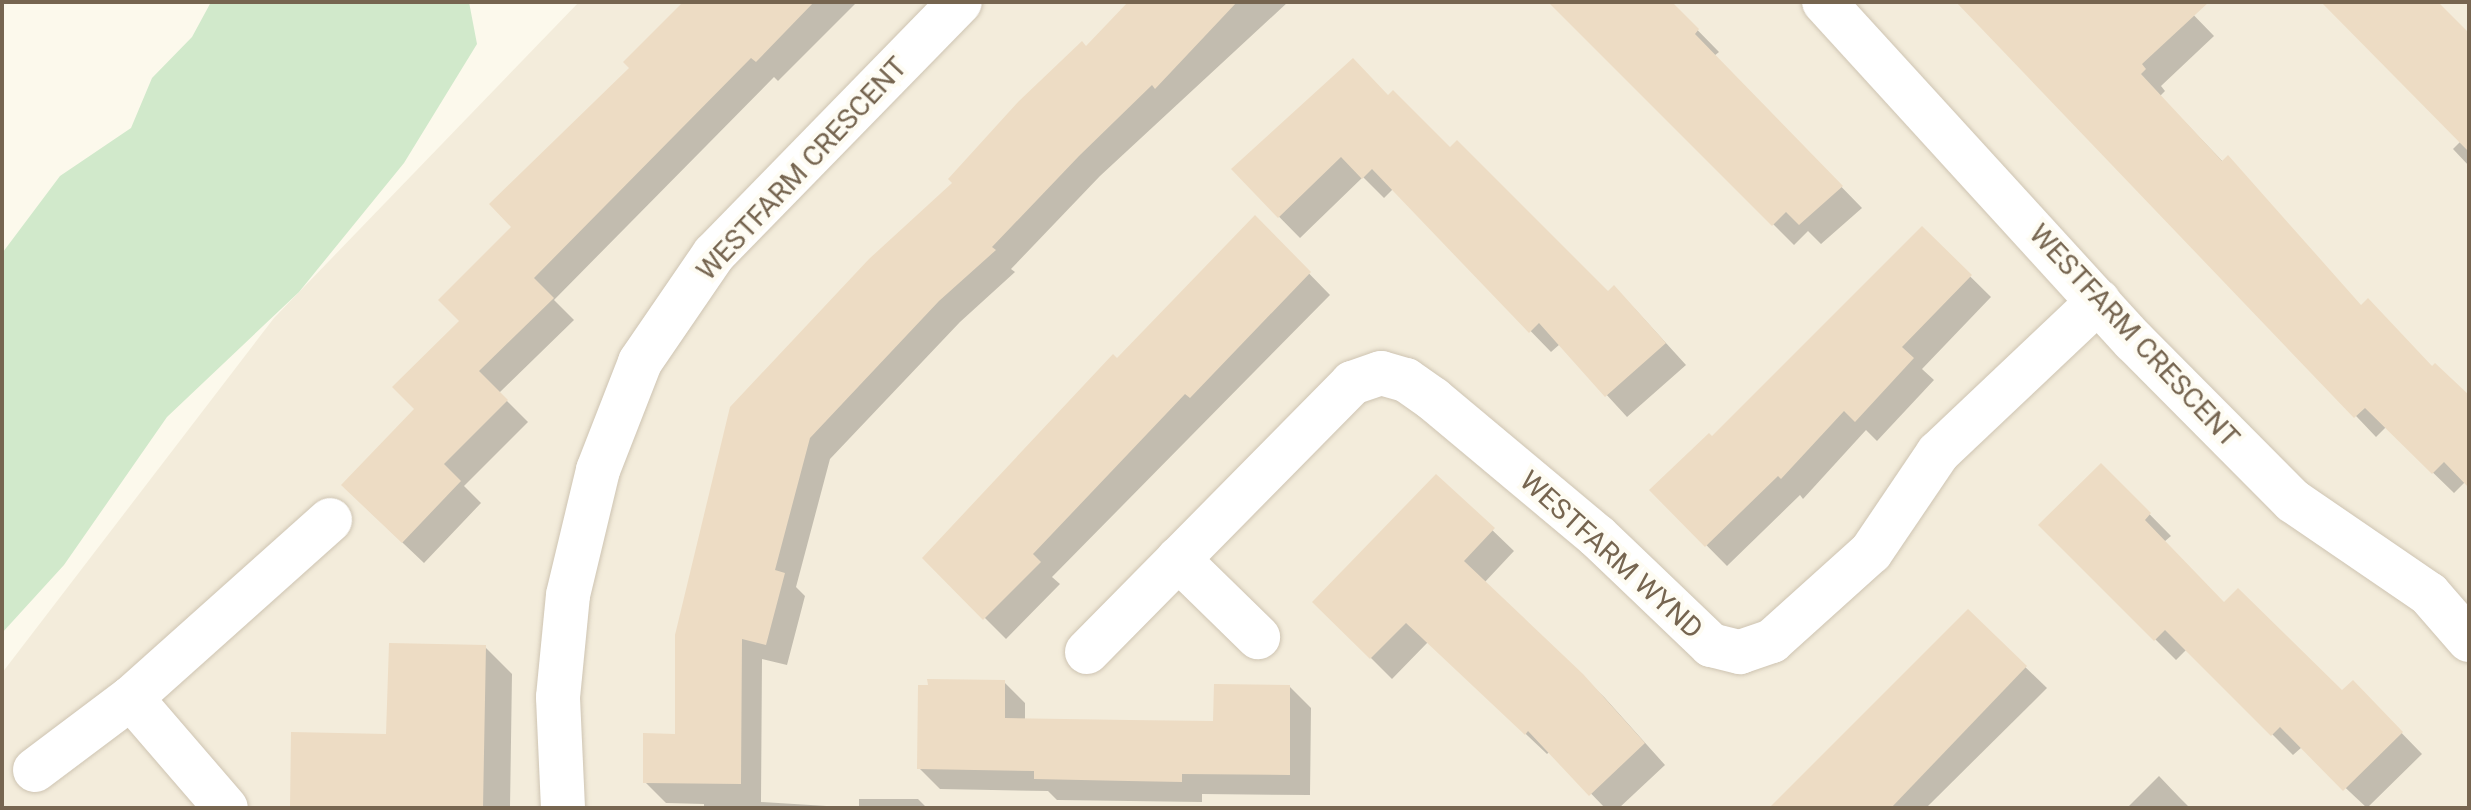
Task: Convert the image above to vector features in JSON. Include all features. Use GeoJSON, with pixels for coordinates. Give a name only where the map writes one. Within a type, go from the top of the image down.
{"type":"FeatureCollection","features":[{"type":"Feature","properties":{"kind":"street","name":"WESTFARM CRESCENT"},"geometry":{"type":"LineString","coordinates":[[563,808],[558,697],[568,595],[598,470],[640,362],[714,254],[960,2]]}},
{"type":"Feature","properties":{"kind":"street","name":"WESTFARM CRESCENT"},"geometry":{"type":"LineString","coordinates":[[1824,2],[2099,301],[2293,501],[2429,594],[2469,640]]}},
{"type":"Feature","properties":{"kind":"street","name":"WESTFARM WYND"},"geometry":{"type":"LineString","coordinates":[[1087,652],[1352,383],[1381,373],[1406,380],[1433,399],[1597,536],[1711,645],[1740,652],[1772,641],[1871,552],[1938,453],[2099,301]]}},
{"type":"Feature","properties":{"kind":"street"},"geometry":{"type":"LineString","coordinates":[[35,770],[131,698],[330,520]]}},
{"type":"Feature","properties":{"kind":"street"},"geometry":{"type":"LineString","coordinates":[[1178,559],[1258,637]]}},
{"type":"Feature","properties":{"kind":"street"},"geometry":{"type":"LineString","coordinates":[[131,698],[226,808]]}},
{"type":"Feature","properties":{"kind":"shaded area"},"geometry":{"type":"Polygon","coordinates":[[[579,2],[2469,2],[2469,808],[2,808],[2,673],[274,318],[579,2]]]}},
{"type":"Feature","properties":{"kind":"green space"},"geometry":{"type":"Polygon","coordinates":[[[211,2],[469,2],[477,44],[404,163],[299,292],[167,417],[64,565],[2,633],[3,252],[60,176],[131,128],[152,78],[192,37],[211,2]]]}},
{"type":"Feature","properties":{"kind":"building"},"geometry":{"type":"Polygon","coordinates":[[[683,2],[814,2],[756,62],[751,58],[534,278],[554,298],[479,371],[508,400],[444,464],[461,481],[402,543],[341,485],[414,409],[392,387],[459,321],[438,300],[511,227],[489,204],[629,68],[623,62],[683,2]]]}},
{"type":"Feature","properties":{"kind":"building"},"geometry":{"type":"Polygon","coordinates":[[[1128,2],[1237,2],[1155,89],[1152,85],[1079,156],[992,247],[996,250],[939,301],[810,438],[775,570],[785,573],[766,645],[742,639],[741,784],[643,783],[643,733],[675,734],[675,635],[730,407],[869,259],[952,183],[948,179],[1019,101],[1082,41],[1086,46],[1128,2]]]}},
{"type":"Feature","properties":{"kind":"building"},"geometry":{"type":"Polygon","coordinates":[[[1548,2],[1672,2],[1699,29],[1695,34],[1843,186],[1799,225],[1786,212],[1772,226],[1548,2]]]}},
{"type":"Feature","properties":{"kind":"building"},"geometry":{"type":"Polygon","coordinates":[[[1956,2],[2209,2],[2142,64],[2146,69],[2141,74],[2222,161],[2228,155],[2361,305],[2368,298],[2432,366],[2435,363],[2469,395],[2469,488],[2444,462],[2432,474],[2365,408],[2354,418],[1956,2]]]}},
{"type":"Feature","properties":{"kind":"building"},"geometry":{"type":"Polygon","coordinates":[[[2321,2],[2438,2],[2469,33],[2469,152],[2321,2]]]}},
{"type":"Feature","properties":{"kind":"building"},"geometry":{"type":"Polygon","coordinates":[[[1353,58],[1388,95],[1393,90],[1450,147],[1457,140],[1608,291],[1614,285],[1666,343],[1605,397],[1539,323],[1529,333],[1372,169],[1362,179],[1341,157],[1278,218],[1231,169],[1353,58]]]}},
{"type":"Feature","properties":{"kind":"building"},"geometry":{"type":"Polygon","coordinates":[[[1255,215],[1311,272],[1190,398],[1185,394],[1033,554],[1041,562],[983,620],[922,558],[1113,354],[1117,358],[1255,215]]]}},
{"type":"Feature","properties":{"kind":"building"},"geometry":{"type":"Polygon","coordinates":[[[1922,226],[1972,275],[1902,347],[1914,358],[1855,422],[1844,411],[1781,479],[1778,476],[1705,547],[1649,490],[1709,433],[1712,436],[1922,226]]]}},
{"type":"Feature","properties":{"kind":"building"},"geometry":{"type":"Polygon","coordinates":[[[2101,463],[2151,513],[2145,520],[2224,602],[2238,588],[2342,690],[2353,680],[2403,732],[2343,791],[2280,727],[2271,736],[2165,630],[2154,641],[2038,525],[2101,463]]]}},
{"type":"Feature","properties":{"kind":"building"},"geometry":{"type":"Polygon","coordinates":[[[1436,474],[1495,528],[1464,561],[1583,674],[1645,743],[1589,796],[1528,731],[1525,735],[1406,623],[1370,659],[1312,602],[1436,474]]]}},
{"type":"Feature","properties":{"kind":"building"},"geometry":{"type":"Polygon","coordinates":[[[1968,609],[2027,666],[1891,808],[1769,808],[1968,609]]]}},
{"type":"Feature","properties":{"kind":"building"},"geometry":{"type":"Polygon","coordinates":[[[389,643],[486,645],[483,808],[290,808],[291,732],[386,734],[389,643]]]}},
{"type":"Feature","properties":{"kind":"building"},"geometry":{"type":"Polygon","coordinates":[[[927,679],[1005,680],[1005,718],[1213,721],[1214,684],[1290,685],[1290,775],[1182,774],[1182,782],[1034,779],[1034,771],[917,769],[918,685],[928,685],[927,679]]]}}]}
